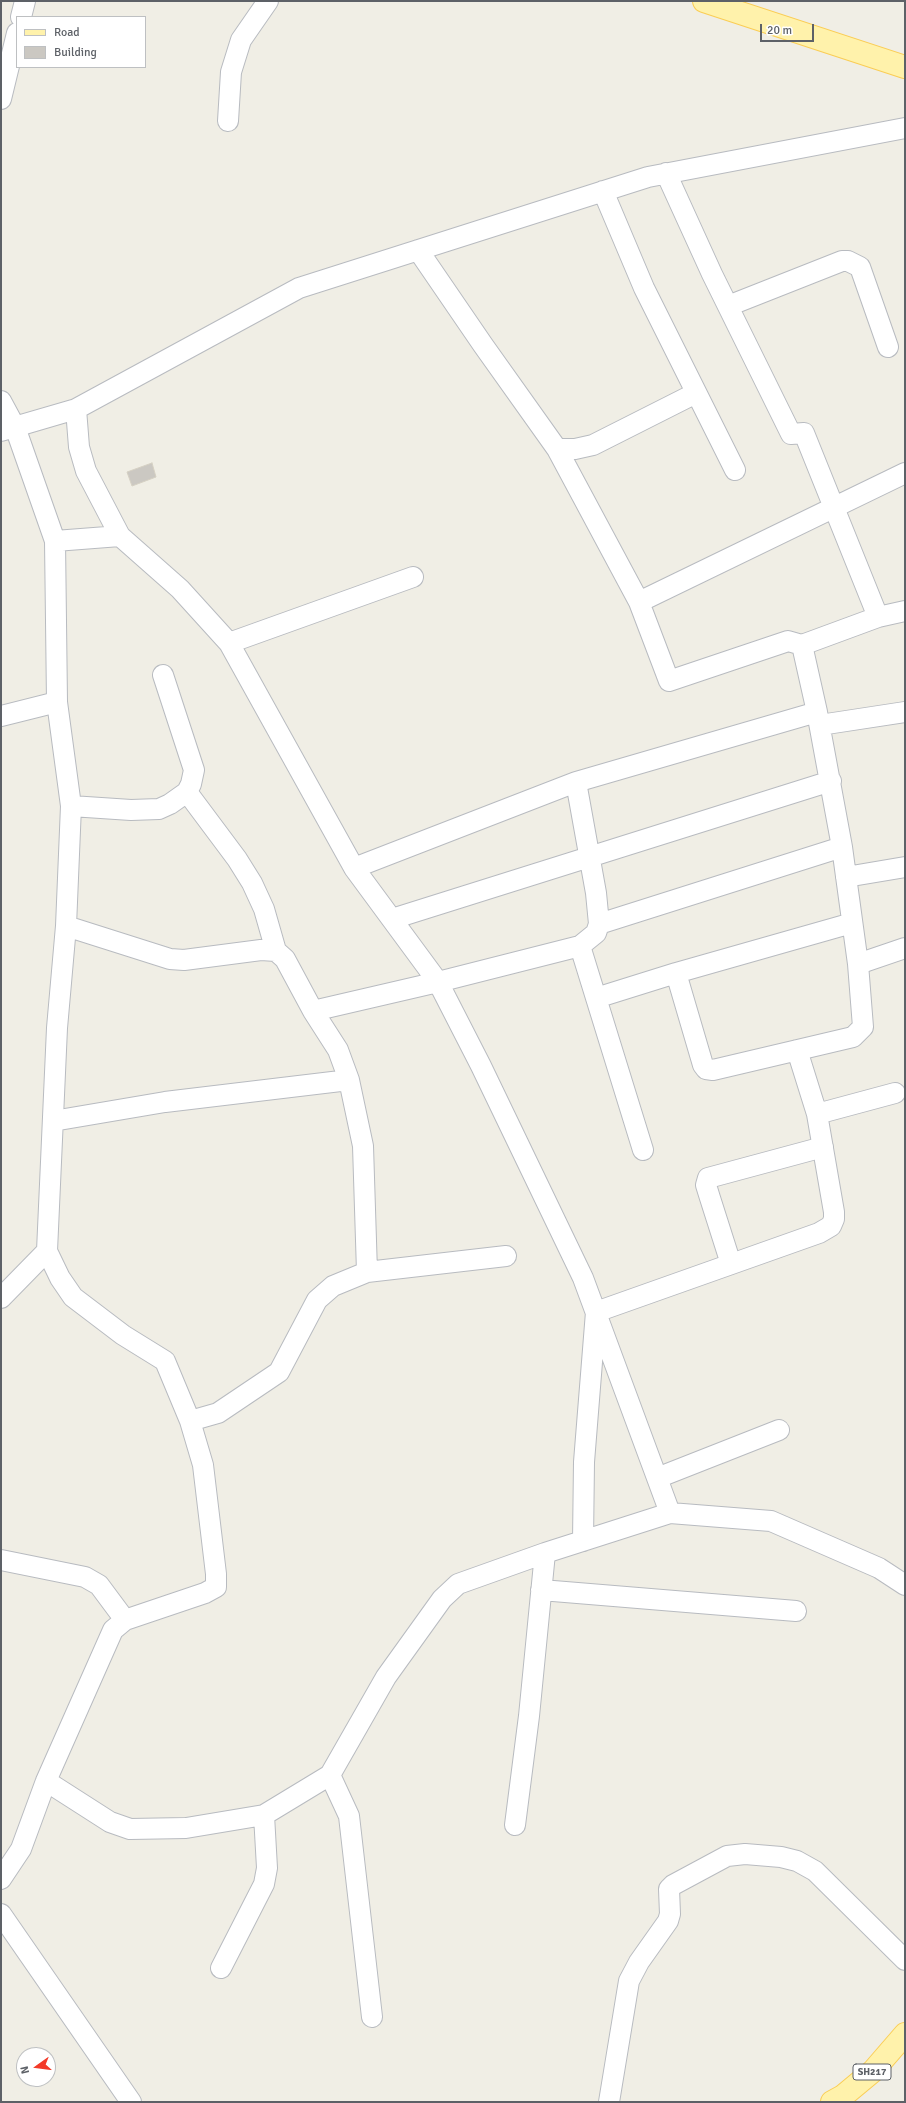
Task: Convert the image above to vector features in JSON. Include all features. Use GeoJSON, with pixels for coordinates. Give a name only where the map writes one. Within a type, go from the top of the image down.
{"type":"FeatureCollection","features":[{"type":"Feature","properties":{"kind":"main road"},"geometry":{"type":"LineString","coordinates":[[710,2],[905,67]]}},
{"type":"Feature","properties":{"kind":"main road","name":"SH217"},"geometry":{"type":"LineString","coordinates":[[832,2102],[843,2096],[873,2071],[905,2034]]}},
{"type":"Feature","properties":{"kind":"street"},"geometry":{"type":"LineString","coordinates":[[21,16],[25,1]]}},
{"type":"Feature","properties":{"kind":"street"},"geometry":{"type":"LineString","coordinates":[[228,121],[231,72],[241,40],[268,1]]}},
{"type":"Feature","properties":{"kind":"street"},"geometry":{"type":"LineString","coordinates":[[1,100],[16,37]]}},
{"type":"Feature","properties":{"kind":"street"},"geometry":{"type":"LineString","coordinates":[[8,429],[76,409],[299,288],[648,176],[905,128]]}},
{"type":"Feature","properties":{"kind":"street"},"geometry":{"type":"LineString","coordinates":[[666,173],[728,306],[791,434],[804,433],[878,617]]}},
{"type":"Feature","properties":{"kind":"street"},"geometry":{"type":"LineString","coordinates":[[603,191],[644,288],[735,470]]}},
{"type":"Feature","properties":{"kind":"street"},"geometry":{"type":"LineString","coordinates":[[418,250],[557,449],[639,602],[669,681],[788,641],[802,645],[878,617],[905,611]]}},
{"type":"Feature","properties":{"kind":"street"},"geometry":{"type":"LineString","coordinates":[[728,306],[842,261],[848,261],[860,267],[888,347]]}},
{"type":"Feature","properties":{"kind":"street"},"geometry":{"type":"LineString","coordinates":[[557,449],[575,449],[593,445],[696,393]]}},
{"type":"Feature","properties":{"kind":"street"},"geometry":{"type":"LineString","coordinates":[[1,402],[8,429],[55,541],[57,702],[71,806],[66,926],[57,1028],[47,1251],[60,1278],[73,1297],[123,1335],[165,1361],[190,1421],[203,1465],[216,1574],[216,1587],[205,1593],[125,1620],[113,1630],[46,1781],[21,1849],[1,1879]]}},
{"type":"Feature","properties":{"kind":"street"},"geometry":{"type":"LineString","coordinates":[[76,409],[79,447],[86,471],[120,536],[180,589],[229,643],[354,868],[438,982],[583,1278],[670,1513]]}},
{"type":"Feature","properties":{"kind":"street"},"geometry":{"type":"LineString","coordinates":[[639,602],[905,473]]}},
{"type":"Feature","properties":{"kind":"street"},"geometry":{"type":"LineString","coordinates":[[55,541],[120,536]]}},
{"type":"Feature","properties":{"kind":"street"},"geometry":{"type":"LineString","coordinates":[[229,643],[413,577]]}},
{"type":"Feature","properties":{"kind":"street"},"geometry":{"type":"LineString","coordinates":[[676,973],[703,1065],[706,1069],[713,1070],[853,1037],[863,1027],[858,964],[842,847],[819,718],[802,645]]}},
{"type":"Feature","properties":{"kind":"street"},"geometry":{"type":"LineString","coordinates":[[71,806],[131,810],[159,809],[170,804],[187,792],[191,784],[194,770],[163,675]]}},
{"type":"Feature","properties":{"kind":"street"},"geometry":{"type":"LineString","coordinates":[[1,716],[57,702]]}},
{"type":"Feature","properties":{"kind":"street"},"geometry":{"type":"LineString","coordinates":[[354,868],[576,782],[819,718],[905,712]]}},
{"type":"Feature","properties":{"kind":"street"},"geometry":{"type":"LineString","coordinates":[[392,919],[590,855],[830,781]]}},
{"type":"Feature","properties":{"kind":"street"},"geometry":{"type":"LineString","coordinates":[[313,1011],[438,982],[580,946],[596,934],[599,924],[596,893],[576,782]]}},
{"type":"Feature","properties":{"kind":"street"},"geometry":{"type":"LineString","coordinates":[[187,792],[237,859],[252,883],[264,909],[276,951],[285,959],[313,1011],[338,1050],[349,1080],[363,1146],[367,1272]]}},
{"type":"Feature","properties":{"kind":"street"},"geometry":{"type":"LineString","coordinates":[[599,924],[842,847]]}},
{"type":"Feature","properties":{"kind":"street"},"geometry":{"type":"LineString","coordinates":[[846,877],[905,867]]}},
{"type":"Feature","properties":{"kind":"street"},"geometry":{"type":"LineString","coordinates":[[596,998],[676,973],[852,923]]}},
{"type":"Feature","properties":{"kind":"street"},"geometry":{"type":"LineString","coordinates":[[66,926],[170,959],[184,960],[261,950],[276,951]]}},
{"type":"Feature","properties":{"kind":"street"},"geometry":{"type":"LineString","coordinates":[[580,946],[643,1150]]}},
{"type":"Feature","properties":{"kind":"street"},"geometry":{"type":"LineString","coordinates":[[858,964],[905,948]]}},
{"type":"Feature","properties":{"kind":"street"},"geometry":{"type":"LineString","coordinates":[[596,1312],[819,1233],[831,1226],[834,1219],[834,1212],[817,1114],[797,1050]]}},
{"type":"Feature","properties":{"kind":"street"},"geometry":{"type":"LineString","coordinates":[[53,1121],[165,1102],[349,1080]]}},
{"type":"Feature","properties":{"kind":"street"},"geometry":{"type":"LineString","coordinates":[[817,1114],[895,1093]]}},
{"type":"Feature","properties":{"kind":"street"},"geometry":{"type":"LineString","coordinates":[[731,1264],[706,1185],[708,1178],[823,1147]]}},
{"type":"Feature","properties":{"kind":"street"},"geometry":{"type":"LineString","coordinates":[[1,1298],[47,1251]]}},
{"type":"Feature","properties":{"kind":"street"},"geometry":{"type":"LineString","coordinates":[[190,1421],[218,1413],[278,1372],[317,1300],[333,1286],[367,1272],[506,1256]]}},
{"type":"Feature","properties":{"kind":"street"},"geometry":{"type":"LineString","coordinates":[[583,1541],[584,1462],[596,1312]]}},
{"type":"Feature","properties":{"kind":"street"},"geometry":{"type":"LineString","coordinates":[[657,1478],[779,1430]]}},
{"type":"Feature","properties":{"kind":"street"},"geometry":{"type":"LineString","coordinates":[[46,1781],[110,1822],[130,1829],[186,1828],[264,1815],[330,1775],[386,1677],[442,1599],[458,1584],[545,1553],[670,1513],[771,1521],[788,1527],[879,1568],[905,1585]]}},
{"type":"Feature","properties":{"kind":"street"},"geometry":{"type":"LineString","coordinates":[[515,1825],[529,1716],[545,1553]]}},
{"type":"Feature","properties":{"kind":"street"},"geometry":{"type":"LineString","coordinates":[[1,1560],[85,1577],[99,1585],[125,1620]]}},
{"type":"Feature","properties":{"kind":"street"},"geometry":{"type":"LineString","coordinates":[[541,1590],[796,1611]]}},
{"type":"Feature","properties":{"kind":"street"},"geometry":{"type":"LineString","coordinates":[[330,1775],[349,1816],[372,2017]]}},
{"type":"Feature","properties":{"kind":"street"},"geometry":{"type":"LineString","coordinates":[[221,1968],[264,1884],[268,1868],[264,1815]]}},
{"type":"Feature","properties":{"kind":"street"},"geometry":{"type":"LineString","coordinates":[[609,2102],[629,1982],[639,1962],[668,1921],[670,1914],[669,1889],[673,1885],[727,1856],[745,1854],[781,1857],[797,1861],[815,1871],[905,1960]]}},
{"type":"Feature","properties":{"kind":"street"},"geometry":{"type":"LineString","coordinates":[[1,1914],[132,2102]]}},
{"type":"Feature","properties":{"kind":"building"},"geometry":{"type":"Polygon","coordinates":[[[152,463],[156,477],[132,486],[127,472],[152,463]]]}}]}
